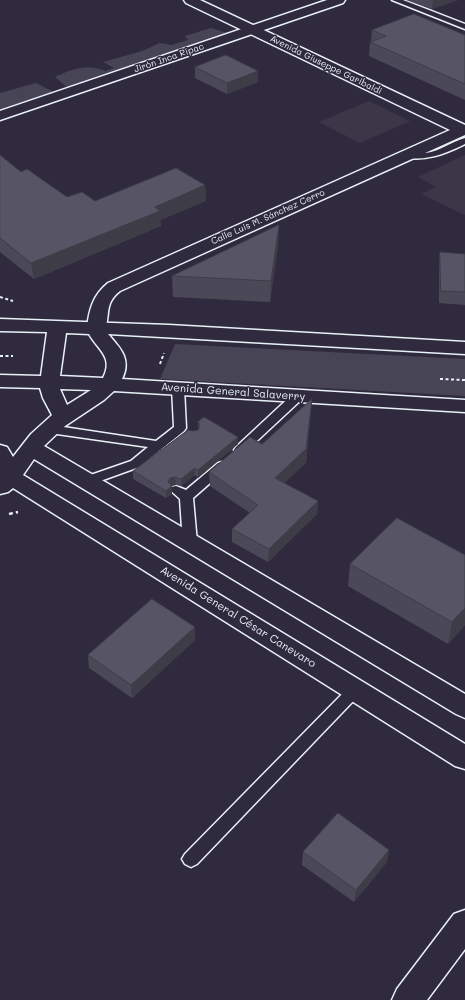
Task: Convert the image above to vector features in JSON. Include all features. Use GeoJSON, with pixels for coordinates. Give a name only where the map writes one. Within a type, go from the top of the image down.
{"type":"FeatureCollection","features":[{"type":"Feature","properties":{"kind":"main road","name":"Avenida Giuseppe Garibaldi"},"geometry":{"type":"LineString","coordinates":[[190,0],[464,133]]}},
{"type":"Feature","properties":{"kind":"main road","name":"Jirón Inca Rípac"},"geometry":{"type":"LineString","coordinates":[[0,116],[338,0]]}},
{"type":"Feature","properties":{"kind":"main road","name":"Calle Luis M. Sánchez Cerro"},"geometry":{"type":"LineString","coordinates":[[96,328],[99,307],[102,299],[107,292],[114,287],[406,155],[464,133]]}},
{"type":"Feature","properties":{"kind":"main road"},"geometry":{"type":"LineString","coordinates":[[1,324],[465,348]]}},
{"type":"Feature","properties":{"kind":"main road"},"geometry":{"type":"LineString","coordinates":[[57,327],[49,382],[57,423]]}},
{"type":"Feature","properties":{"kind":"main road"},"geometry":{"type":"LineString","coordinates":[[5,482],[31,448],[57,423],[99,393],[109,384],[116,370],[117,360],[114,352],[98,336],[96,328]]}},
{"type":"Feature","properties":{"kind":"main road","name":"Avenida General Salaverry"},"geometry":{"type":"LineString","coordinates":[[0,381],[109,384],[465,406]]}},
{"type":"Feature","properties":{"kind":"main road"},"geometry":{"type":"LineString","coordinates":[[31,448],[465,707]]}},
{"type":"Feature","properties":{"kind":"main road"},"geometry":{"type":"LineString","coordinates":[[0,452],[5,482]]}},
{"type":"Feature","properties":{"kind":"main road","name":"Avenida General César Canevaro"},"geometry":{"type":"LineString","coordinates":[[5,482],[52,501],[465,758]]}},
{"type":"Feature","properties":{"kind":"main road"},"geometry":{"type":"LineString","coordinates":[[408,1000],[465,924]]}},
{"type":"Feature","properties":{"kind":"lane"},"geometry":{"type":"LineString","coordinates":[[396,0],[465,28]]}},
{"type":"Feature","properties":{"kind":"lane"},"geometry":{"type":"LineString","coordinates":[[178,388],[180,428]]}},
{"type":"Feature","properties":{"kind":"lane"},"geometry":{"type":"LineString","coordinates":[[190,542],[181,494],[298,396]]}},
{"type":"Feature","properties":{"kind":"lane"},"geometry":{"type":"LineString","coordinates":[[57,423],[159,445]]}},
{"type":"Feature","properties":{"kind":"lane"},"geometry":{"type":"LineString","coordinates":[[180,428],[193,433]]}},
{"type":"Feature","properties":{"kind":"lane"},"geometry":{"type":"LineString","coordinates":[[87,481],[140,467],[159,445],[180,428]]}},
{"type":"Feature","properties":{"kind":"lane"},"geometry":{"type":"LineString","coordinates":[[191,859],[356,690]]}},
{"type":"Feature","properties":{"kind":"path"},"geometry":{"type":"LineString","coordinates":[[159,368],[164,351]]}},
{"type":"Feature","properties":{"kind":"shaded area"},"geometry":{"type":"Polygon","coordinates":[[[211,28],[227,33],[69,89],[55,77],[86,67],[92,67],[105,71],[114,68],[103,62],[142,51],[160,43],[171,45],[188,40],[185,36],[211,28]]]}},
{"type":"Feature","properties":{"kind":"shaded area"},"geometry":{"type":"Polygon","coordinates":[[[36,83],[60,95],[0,115],[0,93],[36,83]]]}},
{"type":"Feature","properties":{"kind":"shaded area"},"geometry":{"type":"Polygon","coordinates":[[[369,101],[410,121],[360,143],[319,122],[369,101]]]}},
{"type":"Feature","properties":{"kind":"shaded area"},"geometry":{"type":"Polygon","coordinates":[[[465,155],[465,215],[421,194],[436,187],[418,177],[465,155]]]}},
{"type":"Feature","properties":{"kind":"shaded area"},"geometry":{"type":"Polygon","coordinates":[[[175,344],[465,359],[465,396],[160,379],[175,344]]]}},
{"type":"Feature","properties":{"kind":"building"},"geometry":{"type":"Polygon","coordinates":[[[414,14],[465,35],[465,84],[370,42],[386,36],[372,30],[414,14]]]}},
{"type":"Feature","properties":{"kind":"building"},"geometry":{"type":"Polygon","coordinates":[[[226,55],[258,71],[227,83],[195,67],[226,55]]]}},
{"type":"Feature","properties":{"kind":"building"},"geometry":{"type":"Polygon","coordinates":[[[0,155],[21,172],[27,169],[67,197],[82,192],[95,201],[176,168],[205,185],[155,207],[160,211],[31,263],[0,238],[0,155]]]}},
{"type":"Feature","properties":{"kind":"building"},"geometry":{"type":"Polygon","coordinates":[[[279,225],[271,281],[172,276],[279,225]]]}},
{"type":"Feature","properties":{"kind":"building"},"geometry":{"type":"Polygon","coordinates":[[[440,252],[465,254],[465,292],[441,291],[440,252]]]}},
{"type":"Feature","properties":{"kind":"building"},"geometry":{"type":"Polygon","coordinates":[[[312,399],[306,449],[275,478],[318,501],[269,549],[232,529],[258,505],[209,472],[250,437],[262,444],[312,399]]]}},
{"type":"Feature","properties":{"kind":"building"},"geometry":{"type":"Polygon","coordinates":[[[204,417],[238,437],[198,470],[195,468],[181,479],[175,477],[170,478],[168,482],[172,486],[166,491],[133,471],[188,430],[198,430],[200,425],[198,422],[204,417]]]}},
{"type":"Feature","properties":{"kind":"building"},"geometry":{"type":"Polygon","coordinates":[[[397,518],[465,555],[465,608],[452,622],[350,564],[397,518]]]}},
{"type":"Feature","properties":{"kind":"building"},"geometry":{"type":"Polygon","coordinates":[[[152,599],[195,627],[131,685],[88,655],[152,599]]]}},
{"type":"Feature","properties":{"kind":"building"},"geometry":{"type":"Polygon","coordinates":[[[338,813],[389,850],[356,890],[303,852],[338,813]]]}}]}
